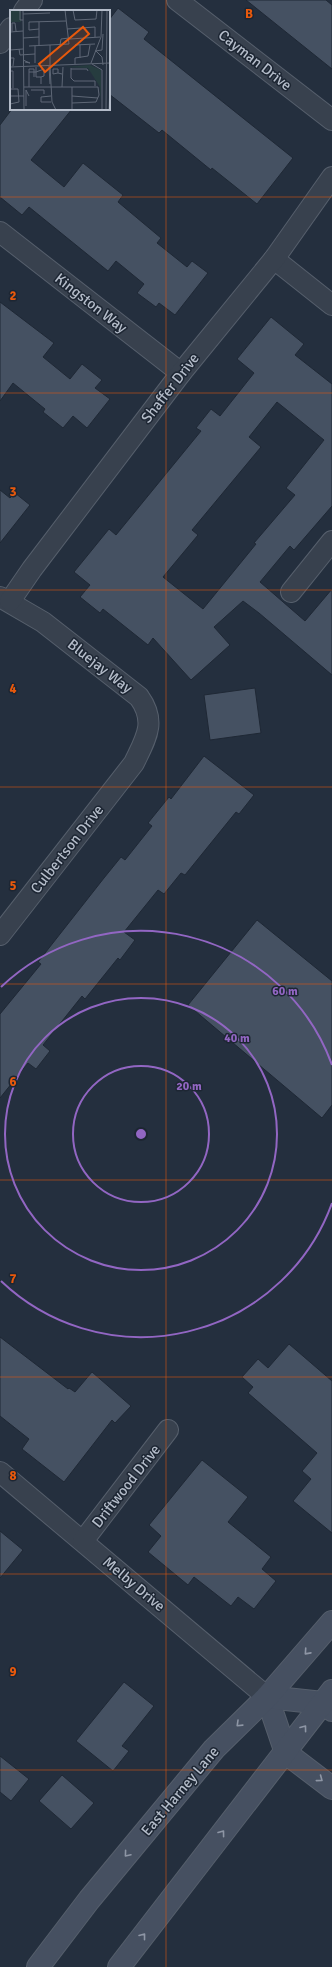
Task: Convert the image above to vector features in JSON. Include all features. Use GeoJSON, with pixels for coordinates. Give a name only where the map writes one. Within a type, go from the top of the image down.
{"type":"FeatureCollection","features":[{"type":"Feature","properties":{"kind":"main road","name":"East Harney Lane"},"geometry":{"type":"LineString","coordinates":[[38,1967],[89,1900],[214,1749],[267,1697],[332,1622]]}},
{"type":"Feature","properties":{"kind":"main road"},"geometry":{"type":"LineString","coordinates":[[329,1701],[267,1697],[286,1753],[332,1788]]}},
{"type":"Feature","properties":{"kind":"main road"},"geometry":{"type":"LineString","coordinates":[[119,1967],[256,1788],[329,1701]]}},
{"type":"Feature","properties":{"kind":"street"},"geometry":{"type":"LineString","coordinates":[[25,10],[32,0]]}},
{"type":"Feature","properties":{"kind":"street","name":"Cayman Drive"},"geometry":{"type":"LineString","coordinates":[[178,0],[332,120]]}},
{"type":"Feature","properties":{"kind":"street"},"geometry":{"type":"LineString","coordinates":[[0,43],[10,29]]}},
{"type":"Feature","properties":{"kind":"street","name":"Shaffer Drive"},"geometry":{"type":"LineString","coordinates":[[5,599],[32,568],[181,373],[274,259],[332,177]]}},
{"type":"Feature","properties":{"kind":"street","name":"Kingston Way"},"geometry":{"type":"LineString","coordinates":[[0,232],[181,373]]}},
{"type":"Feature","properties":{"kind":"street"},"geometry":{"type":"LineString","coordinates":[[274,259],[332,305]]}},
{"type":"Feature","properties":{"kind":"street"},"geometry":{"type":"LineString","coordinates":[[291,592],[332,541]]}},
{"type":"Feature","properties":{"kind":"street","name":"Bluejay Way"},"geometry":{"type":"LineString","coordinates":[[5,599],[43,622],[139,697],[145,706],[149,722],[148,734],[134,763]]}},
{"type":"Feature","properties":{"kind":"street","name":"Culbertson Drive"},"geometry":{"type":"LineString","coordinates":[[0,935],[134,763]]}},
{"type":"Feature","properties":{"kind":"street","name":"Driftwood Drive"},"geometry":{"type":"LineString","coordinates":[[83,1541],[168,1430]]}},
{"type":"Feature","properties":{"kind":"street","name":"Melby Drive"},"geometry":{"type":"LineString","coordinates":[[0,1472],[267,1697]]}},
{"type":"Feature","properties":{"kind":"building"},"geometry":{"type":"Polygon","coordinates":[[[246,0],[326,0],[332,5],[332,69],[246,0]]]}},
{"type":"Feature","properties":{"kind":"building"},"geometry":{"type":"Polygon","coordinates":[[[118,8],[149,32],[144,39],[293,158],[257,204],[212,168],[211,170],[162,130],[159,133],[110,95],[110,19],[118,8]]]}},
{"type":"Feature","properties":{"kind":"building"},"geometry":{"type":"Polygon","coordinates":[[[11,110],[71,110],[31,160],[64,187],[83,163],[123,195],[118,202],[161,238],[157,243],[187,267],[192,261],[208,273],[175,315],[159,303],[156,307],[137,293],[144,284],[116,261],[108,271],[29,207],[22,215],[0,197],[0,125],[11,110]]]}},
{"type":"Feature","properties":{"kind":"building"},"geometry":{"type":"Polygon","coordinates":[[[0,302],[54,343],[43,357],[70,379],[82,364],[102,380],[95,388],[110,399],[87,428],[73,416],[63,428],[43,412],[45,409],[13,383],[0,401],[0,302]]]}},
{"type":"Feature","properties":{"kind":"building"},"geometry":{"type":"Polygon","coordinates":[[[271,317],[304,344],[295,355],[332,384],[332,506],[294,550],[290,546],[260,582],[305,621],[332,589],[332,675],[243,601],[214,627],[230,645],[191,680],[153,638],[148,645],[103,609],[100,613],[80,597],[90,585],[74,572],[109,529],[116,535],[201,431],[196,428],[211,409],[220,416],[254,373],[237,359],[271,317]],[[277,402],[249,437],[261,447],[192,530],[198,535],[163,577],[203,609],[256,544],[254,543],[295,495],[286,488],[324,440],[277,402]]]}},
{"type":"Feature","properties":{"kind":"building"},"geometry":{"type":"Polygon","coordinates":[[[0,490],[10,498],[15,493],[30,505],[0,543],[0,490]]]}},
{"type":"Feature","properties":{"kind":"building"},"geometry":{"type":"Polygon","coordinates":[[[255,688],[261,733],[210,740],[204,695],[255,688]]]}},
{"type":"Feature","properties":{"kind":"building"},"geometry":{"type":"Polygon","coordinates":[[[204,756],[254,795],[239,814],[236,812],[185,875],[181,873],[164,894],[158,890],[124,932],[135,940],[120,960],[118,958],[85,999],[82,996],[43,1045],[50,1051],[36,1069],[28,1063],[0,1098],[0,1014],[41,964],[38,962],[104,878],[121,857],[125,860],[152,826],[148,823],[169,797],[171,799],[204,756]]]}},
{"type":"Feature","properties":{"kind":"building"},"geometry":{"type":"Polygon","coordinates":[[[257,920],[332,981],[332,1105],[322,1118],[188,1005],[257,920]]]}},
{"type":"Feature","properties":{"kind":"building"},"geometry":{"type":"Polygon","coordinates":[[[0,1337],[68,1389],[69,1388],[75,1392],[92,1372],[131,1406],[115,1423],[112,1420],[64,1482],[22,1449],[29,1439],[0,1416],[0,1337]]]}},
{"type":"Feature","properties":{"kind":"building"},"geometry":{"type":"Polygon","coordinates":[[[289,1344],[332,1381],[332,1533],[293,1501],[311,1479],[302,1471],[317,1453],[248,1393],[253,1387],[242,1377],[258,1359],[268,1368],[289,1344]]]}},
{"type":"Feature","properties":{"kind":"building"},"geometry":{"type":"Polygon","coordinates":[[[202,1460],[248,1497],[228,1522],[271,1557],[262,1569],[276,1581],[254,1609],[238,1597],[231,1606],[194,1577],[188,1585],[148,1552],[161,1536],[149,1525],[202,1460]]]}},
{"type":"Feature","properties":{"kind":"building"},"geometry":{"type":"Polygon","coordinates":[[[0,1531],[23,1550],[0,1578],[0,1531]]]}},
{"type":"Feature","properties":{"kind":"building"},"geometry":{"type":"Polygon","coordinates":[[[124,1682],[154,1706],[122,1746],[129,1751],[113,1771],[76,1741],[124,1682]]]}},
{"type":"Feature","properties":{"kind":"building"},"geometry":{"type":"Polygon","coordinates":[[[0,1756],[29,1779],[11,1801],[0,1792],[0,1756]]]}},
{"type":"Feature","properties":{"kind":"building"},"geometry":{"type":"Polygon","coordinates":[[[62,1775],[94,1803],[71,1829],[39,1801],[62,1775]]]}}]}
